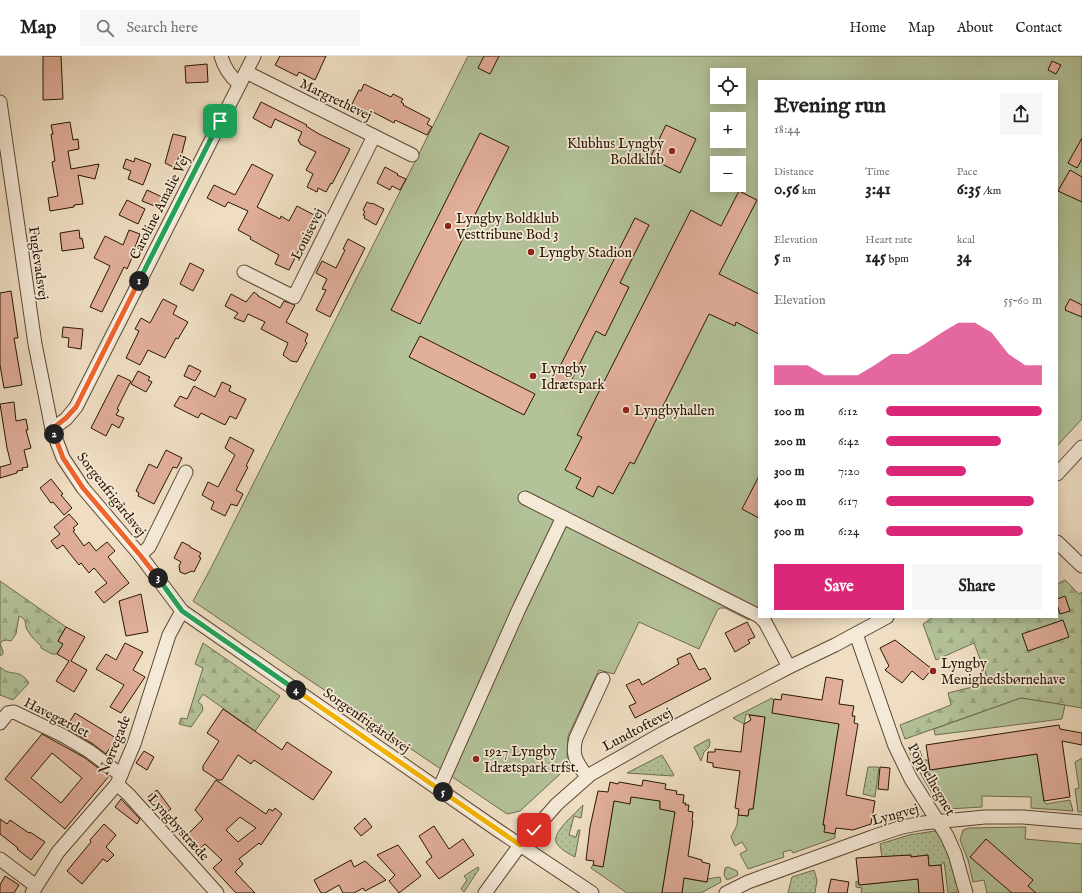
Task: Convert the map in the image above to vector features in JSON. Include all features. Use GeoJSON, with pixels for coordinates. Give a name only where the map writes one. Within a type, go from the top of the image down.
{"type":"FeatureCollection","features":[{"type":"Feature","properties":{"kind":"street"},"geometry":{"type":"LineString","coordinates":[[221,56],[230,77],[239,84]]}},
{"type":"Feature","properties":{"kind":"street","name":"Caroline Amalie Vej"},"geometry":{"type":"LineString","coordinates":[[52,429],[66,418],[76,407],[254,56]]}},
{"type":"Feature","properties":{"kind":"street","name":"Margrethevej"},"geometry":{"type":"LineString","coordinates":[[246,72],[412,155]]}},
{"type":"Feature","properties":{"kind":"street","name":"Fuglevadsvej"},"geometry":{"type":"LineString","coordinates":[[0,102],[35,344],[52,429]]}},
{"type":"Feature","properties":{"kind":"street","name":"Louisevej"},"geometry":{"type":"LineString","coordinates":[[244,272],[294,297],[374,136]]}},
{"type":"Feature","properties":{"kind":"street","name":"Sorgenfrigårdsvej"},"geometry":{"type":"LineString","coordinates":[[52,429],[63,458],[83,488],[140,555],[182,611],[520,845],[592,893]]}},
{"type":"Feature","properties":{"kind":"street"},"geometry":{"type":"LineString","coordinates":[[1058,473],[1082,447]]}},
{"type":"Feature","properties":{"kind":"street","name":"Sorgenfrigårdsvej"},"geometry":{"type":"LineString","coordinates":[[140,555],[149,547],[186,472]]}},
{"type":"Feature","properties":{"kind":"street"},"geometry":{"type":"LineString","coordinates":[[525,498],[758,615]]}},
{"type":"Feature","properties":{"kind":"street"},"geometry":{"type":"LineString","coordinates":[[439,789],[518,611],[563,517]]}},
{"type":"Feature","properties":{"kind":"street"},"geometry":{"type":"LineString","coordinates":[[1058,543],[1082,566]]}},
{"type":"Feature","properties":{"kind":"street","name":"Nørregade"},"geometry":{"type":"LineString","coordinates":[[34,890],[61,848],[119,780],[134,744],[168,636],[182,611]]}},
{"type":"Feature","properties":{"kind":"street"},"geometry":{"type":"LineString","coordinates":[[762,618],[789,667]]}},
{"type":"Feature","properties":{"kind":"street","name":"Lundtoftevej"},"geometry":{"type":"LineString","coordinates":[[485,893],[520,845],[557,804],[586,777],[601,767],[663,733],[885,618]]}},
{"type":"Feature","properties":{"kind":"street","name":"Poppelhegnet"},"geometry":{"type":"LineString","coordinates":[[856,634],[895,746],[911,779],[948,836],[956,854],[966,893]]}},
{"type":"Feature","properties":{"kind":"street"},"geometry":{"type":"LineString","coordinates":[[586,777],[575,759],[574,748],[576,738],[603,679]]}},
{"type":"Feature","properties":{"kind":"street","name":"Havegærdet"},"geometry":{"type":"LineString","coordinates":[[0,723],[8,714],[14,712],[69,739],[89,751],[119,780]]}},
{"type":"Feature","properties":{"kind":"street","name":"Lyngbystræde"},"geometry":{"type":"LineString","coordinates":[[119,780],[129,795],[217,893]]}},
{"type":"Feature","properties":{"kind":"street","name":"Lyngvej"},"geometry":{"type":"LineString","coordinates":[[726,893],[748,882],[875,836],[923,822],[938,822],[985,817],[1023,817],[1082,822]]}},
{"type":"Feature","properties":{"kind":"street"},"geometry":{"type":"LineString","coordinates":[[0,859],[34,890]]}},
{"type":"Feature","properties":{"kind":"green space","name":"Lyngby Idrætspark"},"geometry":{"type":"Polygon","coordinates":[[[468,56],[1082,56],[1082,419],[1058,445],[1058,80],[758,80],[758,609],[749,620],[725,608],[720,608],[717,611],[699,649],[639,622],[614,674],[599,670],[568,736],[567,757],[572,763],[520,811],[507,814],[193,601],[468,56]]]}},
{"type":"Feature","properties":{"kind":"green space"},"geometry":{"type":"Polygon","coordinates":[[[1065,580],[1079,594],[1082,592],[1082,708],[1021,698],[905,739],[900,725],[951,705],[948,693],[989,683],[974,643],[936,660],[923,624],[932,618],[1058,618],[1058,584],[1065,580]]]}},
{"type":"Feature","properties":{"kind":"green space"},"geometry":{"type":"Polygon","coordinates":[[[0,581],[66,627],[58,641],[63,644],[68,640],[57,654],[52,654],[41,648],[27,629],[24,619],[19,616],[16,634],[11,641],[2,641],[0,644],[0,581]]]}},
{"type":"Feature","properties":{"kind":"green space"},"geometry":{"type":"Polygon","coordinates":[[[203,643],[280,696],[255,731],[203,694],[198,702],[202,705],[203,710],[191,727],[179,724],[181,718],[187,719],[203,668],[195,664],[203,643]]]}},
{"type":"Feature","properties":{"kind":"green space"},"geometry":{"type":"Polygon","coordinates":[[[0,644],[3,654],[0,656],[0,644]]]}},
{"type":"Feature","properties":{"kind":"green space"},"geometry":{"type":"Polygon","coordinates":[[[0,667],[8,672],[22,675],[29,683],[13,700],[0,695],[0,667]]]}},
{"type":"Feature","properties":{"kind":"green space"},"geometry":{"type":"Polygon","coordinates":[[[772,698],[774,702],[839,724],[823,825],[835,834],[835,838],[793,853],[791,850],[783,852],[784,857],[748,869],[740,854],[747,850],[742,842],[735,846],[731,837],[737,825],[738,815],[748,816],[749,809],[753,809],[765,717],[746,714],[744,724],[733,718],[772,698]]]}},
{"type":"Feature","properties":{"kind":"green space"},"geometry":{"type":"Polygon","coordinates":[[[1021,698],[1065,705],[1062,719],[935,735],[934,729],[1021,698]]]}},
{"type":"Feature","properties":{"kind":"green space"},"geometry":{"type":"Polygon","coordinates":[[[709,739],[709,747],[704,752],[701,761],[694,747],[709,739]]]}},
{"type":"Feature","properties":{"kind":"green space"},"geometry":{"type":"Polygon","coordinates":[[[918,745],[923,760],[928,760],[930,770],[1037,754],[1044,801],[1046,804],[1070,800],[1073,811],[1031,808],[1031,797],[982,796],[982,807],[947,809],[936,799],[930,790],[907,746],[918,745]]]}},
{"type":"Feature","properties":{"kind":"green space"},"geometry":{"type":"Polygon","coordinates":[[[662,755],[674,775],[673,776],[627,773],[662,755]]]}},
{"type":"Feature","properties":{"kind":"green space"},"geometry":{"type":"Polygon","coordinates":[[[1082,758],[1082,812],[1078,812],[1075,789],[1079,788],[1075,762],[1082,758]]]}},
{"type":"Feature","properties":{"kind":"green space"},"geometry":{"type":"Polygon","coordinates":[[[868,767],[879,767],[875,797],[863,794],[868,767]]]}},
{"type":"Feature","properties":{"kind":"green space"},"geometry":{"type":"Polygon","coordinates":[[[633,786],[642,788],[640,798],[660,801],[660,809],[675,812],[662,893],[627,893],[591,868],[593,865],[603,866],[614,801],[633,786]]]}},
{"type":"Feature","properties":{"kind":"green space"},"geometry":{"type":"Polygon","coordinates":[[[583,805],[581,818],[574,816],[569,835],[576,837],[578,830],[580,830],[575,857],[564,851],[559,846],[556,842],[556,838],[561,828],[583,805]]]}},
{"type":"Feature","properties":{"kind":"green space"},"geometry":{"type":"Polygon","coordinates":[[[1026,827],[1025,839],[1082,844],[1082,893],[987,893],[984,880],[973,882],[968,860],[960,840],[963,830],[969,828],[1026,827]]]}},
{"type":"Feature","properties":{"kind":"green space"},"geometry":{"type":"Polygon","coordinates":[[[935,831],[947,851],[959,892],[948,893],[944,862],[941,865],[929,866],[928,855],[911,857],[911,855],[882,857],[880,844],[909,835],[935,831]]]}},
{"type":"Feature","properties":{"kind":"green space"},"geometry":{"type":"Polygon","coordinates":[[[478,867],[479,869],[464,892],[461,889],[467,880],[464,876],[478,867]]]}},
{"type":"Feature","properties":{"kind":"green space"},"geometry":{"type":"Polygon","coordinates":[[[728,867],[737,871],[738,875],[727,880],[724,875],[725,868],[728,867]]]}},
{"type":"Feature","properties":{"kind":"green space"},"geometry":{"type":"Polygon","coordinates":[[[814,870],[817,880],[815,893],[788,893],[792,877],[814,870]]]}},
{"type":"Feature","properties":{"kind":"green space"},"geometry":{"type":"Polygon","coordinates":[[[720,877],[721,882],[701,893],[682,893],[683,887],[681,887],[683,878],[707,882],[707,879],[720,877]]]}},
{"type":"Feature","properties":{"kind":"green space"},"geometry":{"type":"Polygon","coordinates":[[[918,879],[919,893],[861,893],[862,888],[856,887],[856,881],[859,885],[918,879]]]}},
{"type":"Feature","properties":{"kind":"building"},"geometry":{"type":"Polygon","coordinates":[[[43,56],[61,56],[63,99],[43,100],[43,56]]]}},
{"type":"Feature","properties":{"kind":"building"},"geometry":{"type":"Polygon","coordinates":[[[280,56],[326,56],[315,80],[299,72],[297,76],[275,65],[280,56]]]}},
{"type":"Feature","properties":{"kind":"building"},"geometry":{"type":"Polygon","coordinates":[[[484,56],[499,56],[490,74],[478,68],[484,56]]]}},
{"type":"Feature","properties":{"kind":"building"},"geometry":{"type":"Polygon","coordinates":[[[1052,61],[1061,65],[1056,74],[1048,70],[1052,61]]]}},
{"type":"Feature","properties":{"kind":"building"},"geometry":{"type":"Polygon","coordinates":[[[207,64],[208,82],[186,83],[185,66],[207,64]]]}},
{"type":"Feature","properties":{"kind":"building"},"geometry":{"type":"Polygon","coordinates":[[[364,84],[391,97],[393,94],[403,99],[401,102],[404,104],[403,105],[430,119],[427,124],[432,127],[427,135],[395,120],[394,123],[373,112],[372,115],[351,106],[359,90],[361,91],[364,84]]]}},
{"type":"Feature","properties":{"kind":"building"},"geometry":{"type":"Polygon","coordinates":[[[261,102],[307,125],[306,126],[319,134],[350,149],[332,184],[331,183],[326,192],[318,188],[317,192],[307,187],[313,174],[306,170],[316,152],[300,144],[298,141],[302,132],[275,119],[271,128],[253,118],[261,102]]]}},
{"type":"Feature","properties":{"kind":"building"},"geometry":{"type":"Polygon","coordinates":[[[70,122],[73,140],[78,139],[79,149],[68,151],[71,169],[99,164],[95,179],[78,175],[83,204],[50,211],[48,198],[58,196],[52,162],[55,161],[51,125],[70,122]]]}},
{"type":"Feature","properties":{"kind":"building","name":"Klubhus Lyngby Boldklub"},"geometry":{"type":"Polygon","coordinates":[[[666,125],[696,139],[680,173],[650,158],[666,125]]]}},
{"type":"Feature","properties":{"kind":"building"},"geometry":{"type":"Polygon","coordinates":[[[480,133],[509,147],[420,324],[391,310],[480,133]]]}},
{"type":"Feature","properties":{"kind":"building"},"geometry":{"type":"Polygon","coordinates":[[[173,134],[186,137],[181,157],[179,156],[175,168],[165,163],[173,134]]]}},
{"type":"Feature","properties":{"kind":"building"},"geometry":{"type":"Polygon","coordinates":[[[1082,138],[1082,159],[1077,168],[1068,163],[1082,138]]]}},
{"type":"Feature","properties":{"kind":"building"},"geometry":{"type":"Polygon","coordinates":[[[135,158],[151,164],[143,185],[128,179],[131,171],[123,168],[126,159],[134,162],[135,158]]]}},
{"type":"Feature","properties":{"kind":"building"},"geometry":{"type":"Polygon","coordinates":[[[252,164],[273,175],[257,207],[280,219],[281,216],[289,221],[297,206],[316,216],[289,270],[275,264],[279,255],[250,239],[251,237],[238,230],[248,211],[228,202],[225,207],[207,198],[214,185],[235,195],[252,164]]]}},
{"type":"Feature","properties":{"kind":"building"},"geometry":{"type":"Polygon","coordinates":[[[385,167],[406,179],[400,190],[392,186],[390,190],[377,183],[385,167]]]}},
{"type":"Feature","properties":{"kind":"building"},"geometry":{"type":"Polygon","coordinates":[[[1070,170],[1082,177],[1082,202],[1058,191],[1070,170]]]}},
{"type":"Feature","properties":{"kind":"building"},"geometry":{"type":"Polygon","coordinates":[[[147,190],[162,197],[157,207],[142,201],[147,190]]]}},
{"type":"Feature","properties":{"kind":"building"},"geometry":{"type":"Polygon","coordinates":[[[738,192],[757,200],[719,274],[758,294],[758,333],[736,322],[735,326],[709,314],[634,464],[630,462],[613,494],[598,486],[593,497],[576,488],[581,478],[565,470],[582,437],[577,435],[691,210],[721,226],[738,192]]]}},
{"type":"Feature","properties":{"kind":"building"},"geometry":{"type":"Polygon","coordinates":[[[127,200],[145,209],[138,224],[119,215],[127,200]]]}},
{"type":"Feature","properties":{"kind":"building"},"geometry":{"type":"Polygon","coordinates":[[[367,202],[384,209],[376,225],[364,218],[365,216],[363,215],[365,212],[363,210],[367,202]]]}},
{"type":"Feature","properties":{"kind":"building"},"geometry":{"type":"Polygon","coordinates":[[[635,218],[649,225],[620,283],[629,287],[605,336],[596,331],[567,389],[552,382],[635,218]]]}},
{"type":"Feature","properties":{"kind":"building"},"geometry":{"type":"Polygon","coordinates":[[[79,230],[80,239],[82,238],[84,248],[62,251],[60,233],[79,230]]]}},
{"type":"Feature","properties":{"kind":"building"},"geometry":{"type":"Polygon","coordinates":[[[129,230],[140,234],[134,250],[135,251],[127,269],[124,267],[102,312],[90,307],[110,266],[94,258],[105,236],[123,245],[129,230]]]}},
{"type":"Feature","properties":{"kind":"building"},"geometry":{"type":"Polygon","coordinates":[[[348,239],[365,248],[330,317],[316,310],[326,290],[322,289],[327,279],[316,273],[322,261],[336,268],[345,250],[343,249],[348,239]]]}},
{"type":"Feature","properties":{"kind":"building"},"geometry":{"type":"Polygon","coordinates":[[[190,263],[204,270],[193,291],[180,284],[190,263]]]}},
{"type":"Feature","properties":{"kind":"building"},"geometry":{"type":"Polygon","coordinates":[[[11,291],[18,338],[14,338],[22,385],[4,388],[0,365],[0,293],[11,291]]]}},
{"type":"Feature","properties":{"kind":"building"},"geometry":{"type":"Polygon","coordinates":[[[254,292],[258,296],[280,308],[284,301],[295,305],[286,322],[308,334],[305,341],[307,343],[297,362],[291,361],[283,355],[288,343],[261,329],[265,322],[248,314],[244,322],[234,318],[238,313],[225,306],[231,294],[246,302],[254,292]]]}},
{"type":"Feature","properties":{"kind":"building"},"geometry":{"type":"Polygon","coordinates":[[[163,299],[177,306],[173,314],[188,322],[178,339],[176,338],[165,358],[148,350],[140,365],[126,358],[139,331],[135,329],[141,318],[150,323],[163,299]]]}},
{"type":"Feature","properties":{"kind":"building"},"geometry":{"type":"Polygon","coordinates":[[[1070,299],[1082,305],[1082,317],[1065,310],[1070,299]]]}},
{"type":"Feature","properties":{"kind":"building"},"geometry":{"type":"Polygon","coordinates":[[[63,327],[83,329],[81,349],[68,347],[69,338],[62,337],[63,327]]]}},
{"type":"Feature","properties":{"kind":"building"},"geometry":{"type":"Polygon","coordinates":[[[420,336],[535,394],[524,415],[409,357],[420,336]]]}},
{"type":"Feature","properties":{"kind":"building"},"geometry":{"type":"Polygon","coordinates":[[[189,365],[201,371],[195,381],[184,376],[189,365]]]}},
{"type":"Feature","properties":{"kind":"building"},"geometry":{"type":"Polygon","coordinates":[[[138,371],[150,377],[148,380],[152,382],[146,392],[131,384],[138,371]]]}},
{"type":"Feature","properties":{"kind":"building"},"geometry":{"type":"Polygon","coordinates":[[[118,375],[131,381],[117,409],[119,410],[116,415],[124,418],[119,428],[112,424],[106,436],[91,428],[118,375]]]}},
{"type":"Feature","properties":{"kind":"building"},"geometry":{"type":"Polygon","coordinates":[[[222,382],[231,386],[229,391],[246,399],[236,419],[230,416],[225,425],[201,413],[198,418],[174,406],[180,396],[187,399],[194,386],[215,397],[222,382]]]}},
{"type":"Feature","properties":{"kind":"building"},"geometry":{"type":"Polygon","coordinates":[[[14,402],[16,421],[26,419],[28,430],[26,430],[31,448],[24,450],[28,467],[22,468],[23,470],[17,471],[17,473],[0,478],[0,467],[11,464],[0,404],[14,402]]]}},
{"type":"Feature","properties":{"kind":"building"},"geometry":{"type":"Polygon","coordinates":[[[230,437],[254,450],[246,466],[248,467],[236,490],[243,494],[237,506],[231,504],[225,516],[211,509],[214,502],[202,495],[208,482],[218,487],[235,455],[225,448],[230,437]]]}},
{"type":"Feature","properties":{"kind":"building"},"geometry":{"type":"Polygon","coordinates":[[[166,450],[182,458],[177,468],[173,467],[154,504],[138,496],[139,493],[136,491],[149,464],[157,468],[166,450]]]}},
{"type":"Feature","properties":{"kind":"building"},"geometry":{"type":"Polygon","coordinates":[[[758,478],[758,517],[742,509],[758,478]]]}},
{"type":"Feature","properties":{"kind":"building"},"geometry":{"type":"Polygon","coordinates":[[[51,479],[63,494],[61,495],[72,508],[64,515],[53,502],[51,503],[40,488],[51,479]]]}},
{"type":"Feature","properties":{"kind":"building"},"geometry":{"type":"Polygon","coordinates":[[[69,514],[78,524],[73,528],[75,530],[73,531],[84,546],[89,542],[96,551],[107,542],[115,551],[108,557],[129,583],[104,603],[95,592],[107,583],[94,568],[89,573],[81,563],[79,565],[63,545],[57,549],[51,541],[60,534],[54,527],[69,514]]]}},
{"type":"Feature","properties":{"kind":"building"},"geometry":{"type":"Polygon","coordinates":[[[182,542],[201,553],[199,557],[201,558],[194,572],[192,571],[185,574],[180,572],[179,566],[181,562],[174,558],[182,542]]]}},
{"type":"Feature","properties":{"kind":"building"},"geometry":{"type":"Polygon","coordinates":[[[141,594],[148,632],[126,636],[119,601],[141,594]]]}},
{"type":"Feature","properties":{"kind":"building"},"geometry":{"type":"Polygon","coordinates":[[[1065,596],[1070,611],[1060,614],[1058,599],[1065,596]]]}},
{"type":"Feature","properties":{"kind":"building"},"geometry":{"type":"Polygon","coordinates":[[[1063,620],[1069,637],[1028,651],[1022,634],[1063,620]]]}},
{"type":"Feature","properties":{"kind":"building"},"geometry":{"type":"Polygon","coordinates":[[[747,622],[755,637],[748,640],[750,643],[735,652],[725,633],[747,622]]]}},
{"type":"Feature","properties":{"kind":"building"},"geometry":{"type":"Polygon","coordinates":[[[66,627],[85,637],[71,661],[87,670],[74,692],[56,681],[69,661],[57,654],[63,644],[58,641],[66,627]]]}},
{"type":"Feature","properties":{"kind":"building"},"geometry":{"type":"Polygon","coordinates":[[[895,640],[932,669],[923,680],[912,671],[902,683],[885,670],[889,666],[880,648],[895,640]]]}},
{"type":"Feature","properties":{"kind":"building"},"geometry":{"type":"Polygon","coordinates":[[[125,643],[143,652],[133,670],[145,677],[121,713],[110,707],[124,685],[96,669],[106,654],[116,660],[125,643]]]}},
{"type":"Feature","properties":{"kind":"building"},"geometry":{"type":"Polygon","coordinates":[[[690,653],[699,670],[705,668],[711,679],[635,718],[629,706],[636,703],[626,685],[639,679],[642,685],[679,664],[677,659],[690,653]]]}},
{"type":"Feature","properties":{"kind":"building"},"geometry":{"type":"Polygon","coordinates":[[[826,677],[843,680],[839,704],[854,706],[852,716],[855,716],[854,723],[858,724],[846,795],[875,801],[871,824],[853,830],[836,828],[835,834],[824,832],[825,825],[823,825],[839,724],[772,713],[774,699],[781,700],[782,694],[822,700],[826,677]]]}},
{"type":"Feature","properties":{"kind":"building"},"geometry":{"type":"Polygon","coordinates":[[[223,709],[282,750],[287,742],[332,772],[313,800],[254,760],[251,764],[238,755],[222,780],[218,780],[203,770],[203,766],[219,741],[207,733],[223,709]]]}},
{"type":"Feature","properties":{"kind":"building"},"geometry":{"type":"Polygon","coordinates":[[[75,713],[116,738],[106,754],[93,744],[66,728],[75,713]]]}},
{"type":"Feature","properties":{"kind":"building"},"geometry":{"type":"Polygon","coordinates":[[[749,715],[765,717],[753,809],[749,809],[748,816],[738,815],[739,809],[735,808],[740,771],[713,767],[713,763],[707,762],[708,752],[715,752],[715,749],[741,752],[744,724],[751,720],[749,715]]]}},
{"type":"Feature","properties":{"kind":"building"},"geometry":{"type":"Polygon","coordinates":[[[1059,725],[1060,729],[1082,733],[1082,745],[1062,741],[1070,797],[1044,801],[1037,754],[930,770],[926,745],[1059,725]]]}},
{"type":"Feature","properties":{"kind":"building"},"geometry":{"type":"Polygon","coordinates":[[[42,734],[85,758],[109,776],[65,829],[5,779],[42,734]],[[52,753],[31,778],[61,803],[82,778],[52,753]]]}},
{"type":"Feature","properties":{"kind":"building"},"geometry":{"type":"Polygon","coordinates":[[[144,751],[154,757],[147,770],[136,763],[144,751]]]}},
{"type":"Feature","properties":{"kind":"building"},"geometry":{"type":"Polygon","coordinates":[[[880,767],[890,768],[888,790],[878,789],[880,767]]]}},
{"type":"Feature","properties":{"kind":"building"},"geometry":{"type":"Polygon","coordinates":[[[216,780],[266,814],[269,809],[273,811],[275,808],[282,814],[261,845],[259,843],[239,859],[243,864],[235,872],[255,893],[236,893],[213,868],[222,860],[205,844],[196,852],[183,839],[203,819],[195,810],[216,780]],[[240,817],[226,830],[238,842],[256,828],[240,817]]]}},
{"type":"Feature","properties":{"kind":"building"},"geometry":{"type":"Polygon","coordinates":[[[643,780],[666,784],[665,789],[677,791],[676,794],[684,795],[683,803],[686,803],[685,805],[689,805],[688,811],[693,812],[688,856],[710,864],[707,882],[684,878],[682,893],[662,893],[675,812],[660,809],[660,801],[631,797],[630,804],[614,801],[603,867],[593,865],[594,861],[586,860],[590,827],[598,791],[608,792],[610,782],[642,786],[643,780]]]}},
{"type":"Feature","properties":{"kind":"building"},"geometry":{"type":"Polygon","coordinates":[[[157,790],[171,809],[161,816],[148,797],[157,790]]]}},
{"type":"Feature","properties":{"kind":"building"},"geometry":{"type":"Polygon","coordinates":[[[121,799],[140,819],[137,824],[115,807],[121,799]]]}},
{"type":"Feature","properties":{"kind":"building"},"geometry":{"type":"Polygon","coordinates":[[[365,818],[372,827],[361,836],[354,828],[365,818]]]}},
{"type":"Feature","properties":{"kind":"building"},"geometry":{"type":"Polygon","coordinates":[[[0,819],[7,824],[10,820],[45,842],[31,860],[0,834],[0,819]]]}},
{"type":"Feature","properties":{"kind":"building"},"geometry":{"type":"Polygon","coordinates":[[[104,824],[116,835],[106,847],[114,855],[107,862],[103,859],[82,884],[67,871],[104,824]]]}},
{"type":"Feature","properties":{"kind":"building"},"geometry":{"type":"Polygon","coordinates":[[[434,826],[449,849],[463,839],[474,855],[439,879],[426,862],[432,857],[419,836],[434,826]]]}},
{"type":"Feature","properties":{"kind":"building"},"geometry":{"type":"Polygon","coordinates":[[[986,839],[1033,880],[1028,886],[1036,893],[1012,893],[970,857],[986,839]]]}},
{"type":"Feature","properties":{"kind":"building"},"geometry":{"type":"Polygon","coordinates":[[[398,845],[421,876],[399,893],[389,881],[395,875],[377,855],[398,845]]]}},
{"type":"Feature","properties":{"kind":"building"},"geometry":{"type":"Polygon","coordinates":[[[911,855],[911,857],[928,855],[929,866],[941,865],[944,893],[919,893],[918,879],[859,885],[856,858],[911,855]]]}},
{"type":"Feature","properties":{"kind":"building"},"geometry":{"type":"Polygon","coordinates":[[[351,860],[354,867],[365,861],[386,880],[365,891],[363,888],[354,893],[343,893],[339,885],[325,893],[321,893],[314,880],[351,860]]]}},
{"type":"Feature","properties":{"kind":"building"},"geometry":{"type":"Polygon","coordinates":[[[5,876],[19,885],[14,893],[0,893],[0,885],[5,876]]]}},
{"type":"Feature","properties":{"kind":"building"},"geometry":{"type":"Polygon","coordinates":[[[831,879],[849,882],[847,893],[828,893],[831,879]]]}},
{"type":"Feature","properties":{"kind":"place","name":"Klubhus Lyngby Boldklub"},"geometry":{"type":"Point","coordinates":[672,151]}},
{"type":"Feature","properties":{"kind":"place","name":"Lyngby Boldklub Vesttribune Bod 3"},"geometry":{"type":"Point","coordinates":[448,226]}},
{"type":"Feature","properties":{"kind":"place","name":"Lyngby Stadion"},"geometry":{"type":"Point","coordinates":[531,252]}},
{"type":"Feature","properties":{"kind":"place","name":"Lyngby Idrætspark"},"geometry":{"type":"Point","coordinates":[533,376]}},
{"type":"Feature","properties":{"kind":"place","name":"Lyngbyhallen"},"geometry":{"type":"Point","coordinates":[626,410]}},
{"type":"Feature","properties":{"kind":"place","name":"Lyngby Menighedsbørnehave"},"geometry":{"type":"Point","coordinates":[933,671]}},
{"type":"Feature","properties":{"kind":"place","name":"1927 Lyngby Idrætspark trfst."},"geometry":{"type":"Point","coordinates":[476,759]}},
{"type":"Feature","properties":{"kind":"route"},"geometry":{"type":"LineString","coordinates":[[220,121],[76,407],[66,418],[52,429],[63,458],[83,488],[140,555],[182,611],[520,845],[534,830]]}}]}
